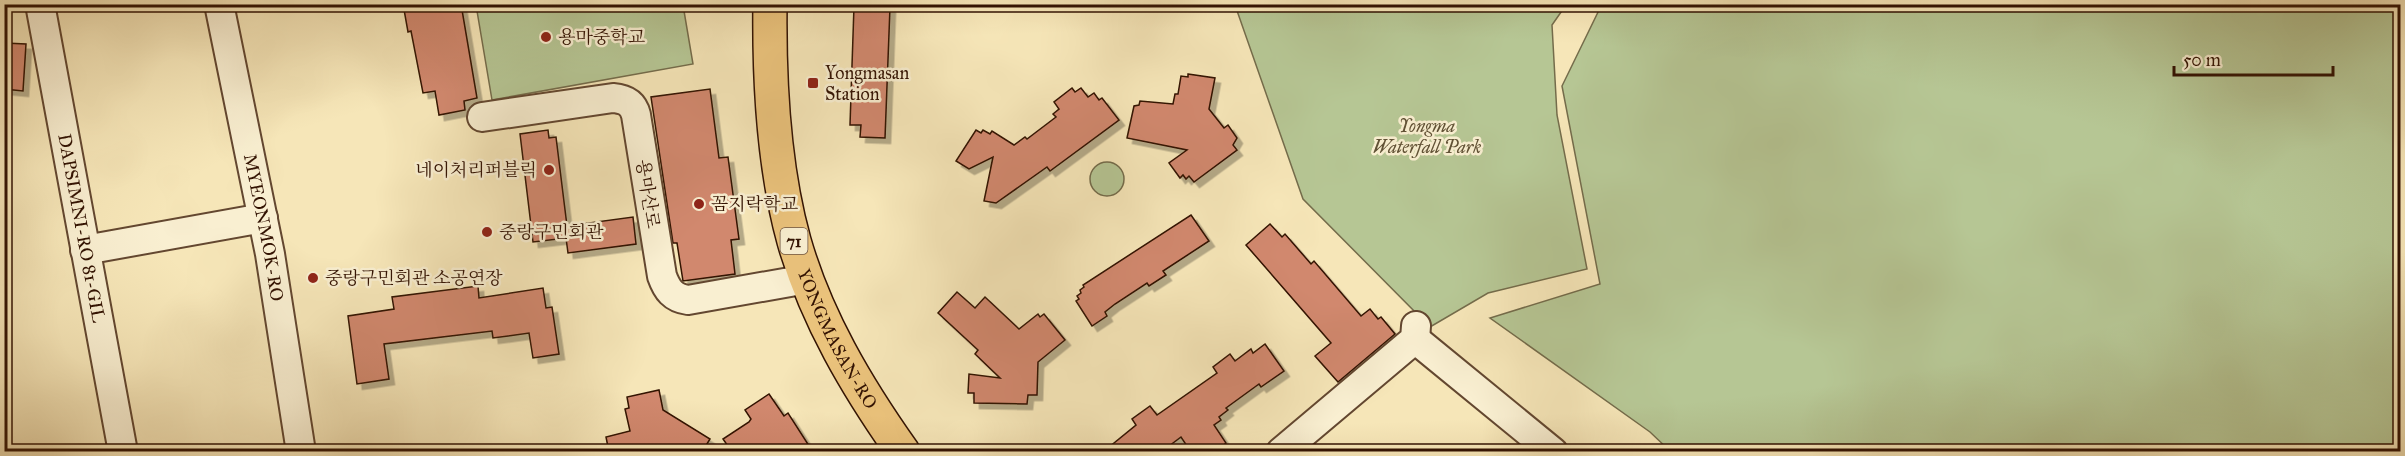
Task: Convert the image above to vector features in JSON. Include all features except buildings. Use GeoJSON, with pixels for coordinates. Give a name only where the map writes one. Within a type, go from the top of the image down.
{"type":"FeatureCollection","features":[{"type":"Feature","properties":{"kind":"main road","name":"YONGMASAN-RO"},"geometry":{"type":"LineString","coordinates":[[771,4],[771,86],[776,137],[794,240],[807,279],[832,336],[855,380],[903,452]]}},
{"type":"Feature","properties":{"kind":"street","name":"DAPSIMNI-RO 81-GIL"},"geometry":{"type":"LineString","coordinates":[[40,4],[123,452]]}},
{"type":"Feature","properties":{"kind":"street","name":"MYEONMOK-RO"},"geometry":{"type":"LineString","coordinates":[[219,4],[263,218],[301,452]]}},
{"type":"Feature","properties":{"kind":"street","name":"용마산로"},"geometry":{"type":"LineString","coordinates":[[482,117],[613,98],[626,100],[631,104],[636,115],[662,276],[669,292],[688,300],[807,279]]}},
{"type":"Feature","properties":{"kind":"street"},"geometry":{"type":"LineString","coordinates":[[85,250],[263,218]]}},
{"type":"Feature","properties":{"kind":"street"},"geometry":{"type":"LineString","coordinates":[[1281,452],[1416,333],[1553,452]]}},
{"type":"Feature","properties":{"kind":"green space"},"geometry":{"type":"Polygon","coordinates":[[[1602,4],[2400,5],[2400,451],[1670,451],[1650,432],[1490,318],[1600,284],[1562,86],[1602,4]]]}},
{"type":"Feature","properties":{"kind":"green space"},"geometry":{"type":"Polygon","coordinates":[[[476,5],[683,5],[693,64],[492,100],[476,5]]]}},
{"type":"Feature","properties":{"kind":"green space","name":"Yongma Waterfall Park"},"geometry":{"type":"Polygon","coordinates":[[[1235,5],[1566,5],[1552,25],[1557,115],[1587,269],[1488,293],[1430,327],[1303,199],[1235,5]]]}},
{"type":"Feature","properties":{"kind":"green space"},"geometry":{"type":"Polygon","coordinates":[[[1107,162],[1119,167],[1124,179],[1119,191],[1107,196],[1095,191],[1090,179],[1095,167],[1107,162]]]}},
{"type":"Feature","properties":{"kind":"place","name":"용마중학교"},"geometry":{"type":"Point","coordinates":[546,37]}},
{"type":"Feature","properties":{"kind":"place","name":"Yongmasan Station"},"geometry":{"type":"Point","coordinates":[813,83]}},
{"type":"Feature","properties":{"kind":"place","name":"네이처리퍼블릭"},"geometry":{"type":"Point","coordinates":[549,170]}},
{"type":"Feature","properties":{"kind":"place","name":"꼼지락학교"},"geometry":{"type":"Point","coordinates":[699,204]}},
{"type":"Feature","properties":{"kind":"place","name":"중랑구민회관"},"geometry":{"type":"Point","coordinates":[487,232]}},
{"type":"Feature","properties":{"kind":"place","name":"중랑구민회관 소공연장"},"geometry":{"type":"Point","coordinates":[313,278]}}]}
